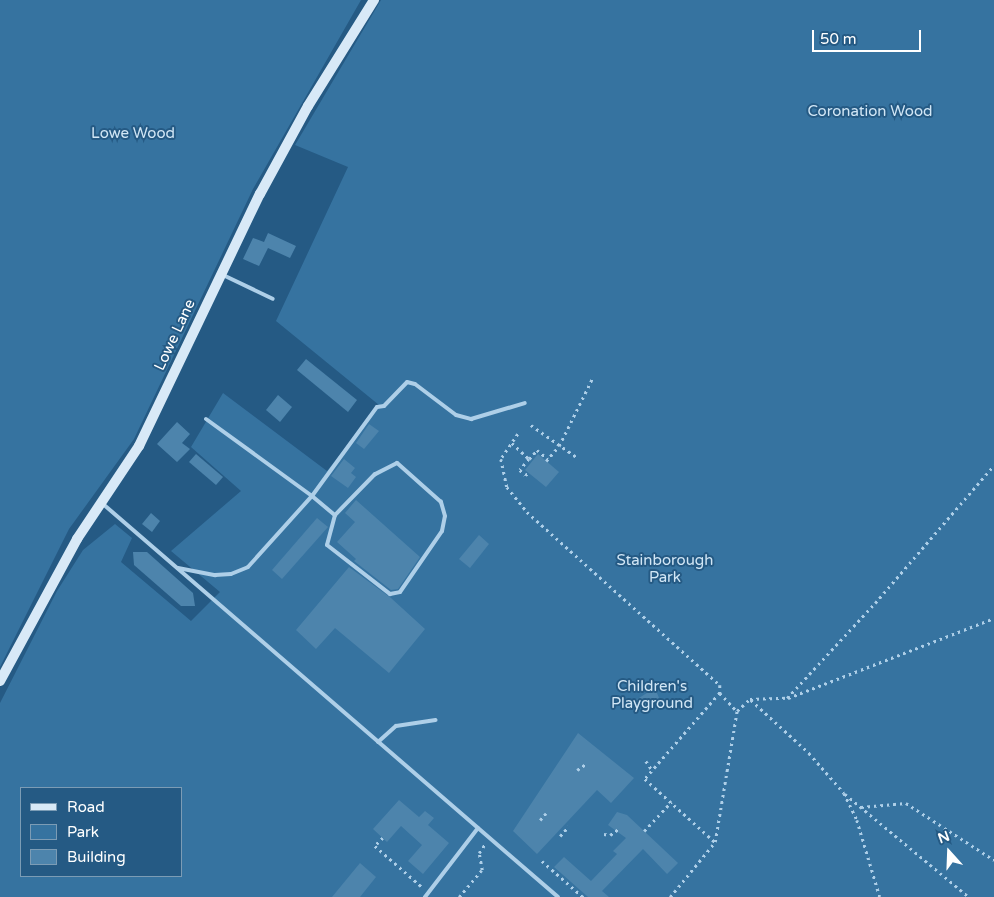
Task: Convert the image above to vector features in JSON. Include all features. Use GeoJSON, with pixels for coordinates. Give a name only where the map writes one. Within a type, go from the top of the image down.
{"type":"FeatureCollection","features":[{"type":"Feature","properties":{"kind":"street","name":"Lowe Lane"},"geometry":{"type":"LineString","coordinates":[[0,682],[77,540],[139,446],[221,274],[308,106],[374,0]]}},
{"type":"Feature","properties":{"kind":"lane"},"geometry":{"type":"LineString","coordinates":[[221,274],[273,299]]}},
{"type":"Feature","properties":{"kind":"lane"},"geometry":{"type":"LineString","coordinates":[[176,567],[215,575],[231,574],[248,567],[312,496],[377,407],[384,406],[407,382],[415,384],[456,415],[471,420],[525,403]]}},
{"type":"Feature","properties":{"kind":"lane"},"geometry":{"type":"LineString","coordinates":[[206,419],[312,496],[335,515]]}},
{"type":"Feature","properties":{"kind":"lane"},"geometry":{"type":"LineString","coordinates":[[397,463],[441,502],[445,516],[442,531],[400,592],[390,594],[327,545],[335,515],[375,474],[397,463]]}},
{"type":"Feature","properties":{"kind":"lane"},"geometry":{"type":"LineString","coordinates":[[102,504],[558,897]]}},
{"type":"Feature","properties":{"kind":"lane"},"geometry":{"type":"LineString","coordinates":[[378,742],[396,726],[436,720]]}},
{"type":"Feature","properties":{"kind":"lane"},"geometry":{"type":"LineString","coordinates":[[425,897],[426,891],[478,828]]}},
{"type":"Feature","properties":{"kind":"path"},"geometry":{"type":"LineString","coordinates":[[529,473],[525,475],[520,470],[537,450],[547,460],[559,446],[592,379]]}},
{"type":"Feature","properties":{"kind":"path"},"geometry":{"type":"LineString","coordinates":[[531,425],[578,458]]}},
{"type":"Feature","properties":{"kind":"path"},"geometry":{"type":"LineString","coordinates":[[518,434],[501,459],[507,487],[527,512],[713,676],[720,685],[720,693],[645,779],[716,842]]}},
{"type":"Feature","properties":{"kind":"path"},"geometry":{"type":"LineString","coordinates":[[512,443],[529,459]]}},
{"type":"Feature","properties":{"kind":"path"},"geometry":{"type":"LineString","coordinates":[[787,698],[875,603],[994,465]]}},
{"type":"Feature","properties":{"kind":"path"},"geometry":{"type":"LineString","coordinates":[[670,897],[716,842],[737,711],[750,699],[787,698],[994,618]]}},
{"type":"Feature","properties":{"kind":"path"},"geometry":{"type":"LineString","coordinates":[[720,693],[737,711]]}},
{"type":"Feature","properties":{"kind":"path"},"geometry":{"type":"LineString","coordinates":[[750,699],[809,753],[844,793],[969,897]]}},
{"type":"Feature","properties":{"kind":"path"},"geometry":{"type":"LineString","coordinates":[[646,761],[652,770]]}},
{"type":"Feature","properties":{"kind":"path"},"geometry":{"type":"LineString","coordinates":[[577,770],[586,764]]}},
{"type":"Feature","properties":{"kind":"path"},"geometry":{"type":"LineString","coordinates":[[844,793],[863,835],[880,897]]}},
{"type":"Feature","properties":{"kind":"path"},"geometry":{"type":"LineString","coordinates":[[644,831],[671,802]]}},
{"type":"Feature","properties":{"kind":"path"},"geometry":{"type":"LineString","coordinates":[[861,807],[906,803],[994,860]]}},
{"type":"Feature","properties":{"kind":"path"},"geometry":{"type":"LineString","coordinates":[[540,820],[546,813]]}},
{"type":"Feature","properties":{"kind":"path"},"geometry":{"type":"LineString","coordinates":[[560,836],[569,826]]}},
{"type":"Feature","properties":{"kind":"path"},"geometry":{"type":"LineString","coordinates":[[604,834],[610,834],[620,828]]}},
{"type":"Feature","properties":{"kind":"path"},"geometry":{"type":"LineString","coordinates":[[383,838],[375,846],[426,891]]}},
{"type":"Feature","properties":{"kind":"path"},"geometry":{"type":"LineString","coordinates":[[459,897],[482,870],[479,853],[488,838]]}},
{"type":"Feature","properties":{"kind":"path"},"geometry":{"type":"LineString","coordinates":[[542,861],[583,897]]}},
{"type":"Feature","properties":{"kind":"green space","name":"Lowe Wood"},"geometry":{"type":"Polygon","coordinates":[[[0,0],[361,0],[253,189],[134,439],[69,529],[0,667],[0,0]]]}},
{"type":"Feature","properties":{"kind":"green space","name":"Stainborough Park"},"geometry":{"type":"Polygon","coordinates":[[[381,0],[994,0],[994,897],[0,897],[0,703],[57,591],[83,550],[115,524],[132,538],[121,562],[191,621],[220,592],[171,551],[241,491],[191,447],[223,393],[327,471],[379,405],[276,321],[348,167],[295,145],[381,0]]]}},
{"type":"Feature","properties":{"kind":"building"},"geometry":{"type":"Polygon","coordinates":[[[268,233],[296,246],[290,258],[268,248],[259,266],[243,259],[253,238],[264,242],[268,233]]]}},
{"type":"Feature","properties":{"kind":"building"},"geometry":{"type":"Polygon","coordinates":[[[306,359],[357,400],[348,412],[297,370],[306,359]]]}},
{"type":"Feature","properties":{"kind":"building"},"geometry":{"type":"Polygon","coordinates":[[[278,395],[292,407],[280,422],[266,410],[278,395]]]}},
{"type":"Feature","properties":{"kind":"building"},"geometry":{"type":"Polygon","coordinates":[[[177,422],[190,434],[182,443],[190,449],[177,462],[157,444],[177,422]]]}},
{"type":"Feature","properties":{"kind":"building"},"geometry":{"type":"Polygon","coordinates":[[[369,424],[379,431],[364,449],[356,443],[369,424]]]}},
{"type":"Feature","properties":{"kind":"building"},"geometry":{"type":"Polygon","coordinates":[[[196,454],[223,477],[216,485],[189,462],[196,454]]]}},
{"type":"Feature","properties":{"kind":"building"},"geometry":{"type":"Polygon","coordinates":[[[538,454],[559,472],[546,487],[525,470],[538,454]]]}},
{"type":"Feature","properties":{"kind":"building"},"geometry":{"type":"Polygon","coordinates":[[[344,459],[355,468],[351,473],[356,477],[348,488],[331,476],[344,459]]]}},
{"type":"Feature","properties":{"kind":"building"},"geometry":{"type":"Polygon","coordinates":[[[356,500],[420,557],[398,589],[391,590],[354,561],[356,559],[337,542],[355,522],[345,513],[356,500]]]}},
{"type":"Feature","properties":{"kind":"building"},"geometry":{"type":"Polygon","coordinates":[[[151,513],[160,521],[152,532],[142,524],[151,513]]]}},
{"type":"Feature","properties":{"kind":"building"},"geometry":{"type":"Polygon","coordinates":[[[317,518],[328,527],[282,579],[272,570],[317,518]]]}},
{"type":"Feature","properties":{"kind":"building"},"geometry":{"type":"Polygon","coordinates":[[[479,535],[489,544],[470,568],[459,559],[479,535]]]}},
{"type":"Feature","properties":{"kind":"building"},"geometry":{"type":"Polygon","coordinates":[[[133,552],[147,552],[193,593],[195,606],[181,606],[134,565],[133,552]]]}},
{"type":"Feature","properties":{"kind":"building"},"geometry":{"type":"Polygon","coordinates":[[[349,567],[391,598],[425,629],[389,673],[335,628],[316,649],[296,630],[349,567]]]}},
{"type":"Feature","properties":{"kind":"building"},"geometry":{"type":"Polygon","coordinates":[[[655,688],[659,698],[654,705],[626,706],[655,688]]]}},
{"type":"Feature","properties":{"kind":"building"},"geometry":{"type":"Polygon","coordinates":[[[578,733],[634,778],[611,803],[597,790],[537,854],[513,831],[578,733]]]}},
{"type":"Feature","properties":{"kind":"building"},"geometry":{"type":"Polygon","coordinates":[[[399,800],[419,817],[425,811],[434,818],[428,825],[449,843],[423,874],[408,861],[422,845],[401,826],[387,842],[373,829],[399,800]]]}},
{"type":"Feature","properties":{"kind":"building"},"geometry":{"type":"Polygon","coordinates":[[[617,812],[627,815],[678,863],[667,874],[643,849],[602,891],[609,897],[588,897],[554,867],[564,857],[591,881],[617,854],[613,851],[626,838],[608,825],[617,812]]]}},
{"type":"Feature","properties":{"kind":"building"},"geometry":{"type":"Polygon","coordinates":[[[360,863],[376,877],[360,897],[332,897],[360,863]]]}},
{"type":"Feature","properties":{"kind":"park label","name":"Coronation Wood"},"geometry":{"type":"Point","coordinates":[870,112]}},
{"type":"Feature","properties":{"kind":"park label","name":"Children's Playground"},"geometry":{"type":"Point","coordinates":[652,694]}}]}
